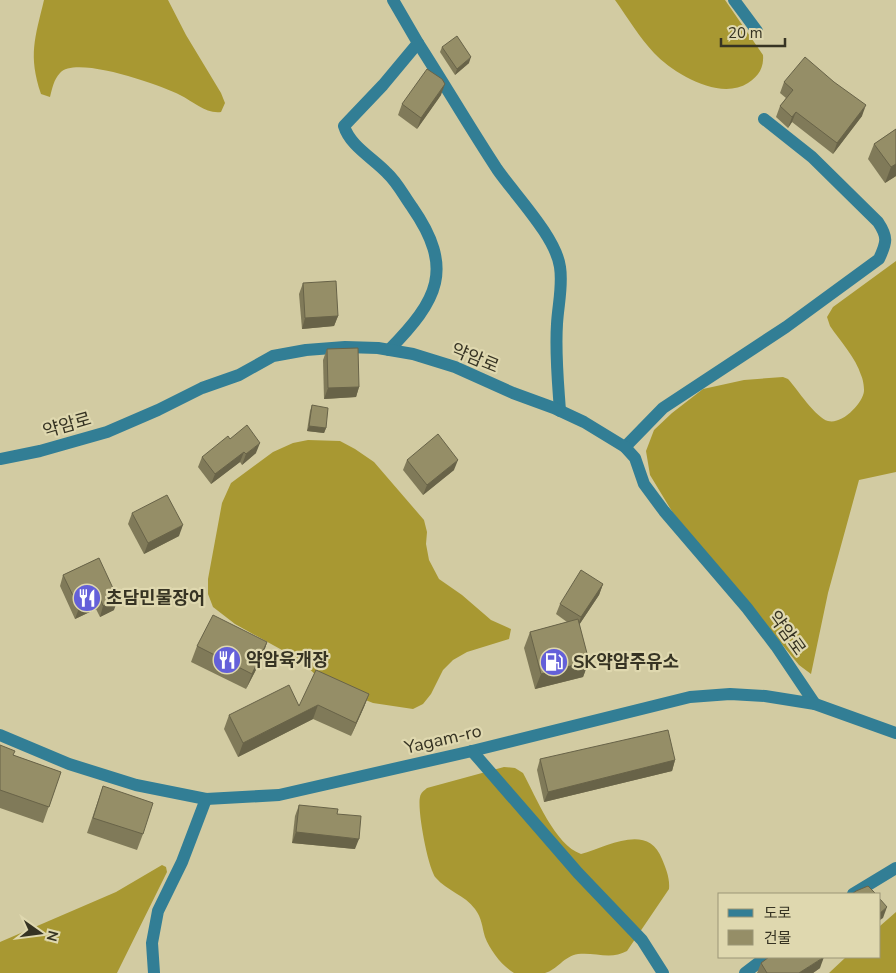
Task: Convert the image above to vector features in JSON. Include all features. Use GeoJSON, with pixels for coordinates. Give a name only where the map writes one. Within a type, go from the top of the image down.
{"type":"FeatureCollection","features":[{"type":"Feature","properties":{"kind":"street"},"geometry":{"type":"LineString","coordinates":[[393,0],[418,44],[498,169],[538,223],[557,256],[560,265],[561,286],[557,312],[555,354],[560,411]]}},
{"type":"Feature","properties":{"kind":"street"},"geometry":{"type":"LineString","coordinates":[[734,0],[757,31]]}},
{"type":"Feature","properties":{"kind":"street"},"geometry":{"type":"LineString","coordinates":[[389,350],[413,326],[429,300],[438,271],[435,249],[427,229],[390,174],[347,136],[344,126],[384,85],[418,44]]}},
{"type":"Feature","properties":{"kind":"street"},"geometry":{"type":"LineString","coordinates":[[625,447],[663,408],[830,295],[879,259],[884,248],[886,233],[878,222],[812,157],[764,119]]}},
{"type":"Feature","properties":{"kind":"street","name":"약암로"},"geometry":{"type":"LineString","coordinates":[[0,459],[40,451],[107,432],[202,388],[239,375],[274,356],[306,350],[345,347],[389,350],[413,354],[455,367],[560,411],[584,422],[625,447],[635,458],[644,484],[664,511],[747,608],[776,646],[815,704]]}},
{"type":"Feature","properties":{"kind":"street","name":"Yagam-ro"},"geometry":{"type":"LineString","coordinates":[[0,735],[69,764],[128,782],[206,799],[279,795],[472,751],[690,697],[765,696],[815,704],[896,733]]}},
{"type":"Feature","properties":{"kind":"street"},"geometry":{"type":"LineString","coordinates":[[472,751],[578,873],[642,940],[662,973]]}},
{"type":"Feature","properties":{"kind":"street"},"geometry":{"type":"LineString","coordinates":[[154,973],[152,943],[158,911],[182,862],[206,799]]}},
{"type":"Feature","properties":{"kind":"street"},"geometry":{"type":"LineString","coordinates":[[854,893],[869,882],[896,868]]}},
{"type":"Feature","properties":{"kind":"street"},"geometry":{"type":"LineString","coordinates":[[745,973],[765,958]]}},
{"type":"Feature","properties":{"kind":"shaded area"},"geometry":{"type":"Polygon","coordinates":[[[44,0],[168,0],[186,35],[221,93],[225,103],[221,112],[210,111],[180,95],[137,79],[100,69],[83,67],[69,68],[60,73],[55,81],[50,97],[41,94],[35,68],[34,47],[44,0]]]}},
{"type":"Feature","properties":{"kind":"shaded area"},"geometry":{"type":"Polygon","coordinates":[[[615,0],[725,0],[763,55],[760,71],[748,83],[737,88],[724,89],[698,83],[673,69],[654,53],[638,34],[615,0]]]}},
{"type":"Feature","properties":{"kind":"shaded area"},"geometry":{"type":"Polygon","coordinates":[[[896,261],[896,472],[859,480],[828,593],[811,674],[799,665],[673,513],[650,475],[646,451],[654,430],[703,389],[744,380],[783,377],[788,379],[812,409],[828,421],[839,420],[851,412],[863,396],[862,377],[855,362],[830,326],[827,317],[833,307],[896,261]]]}},
{"type":"Feature","properties":{"kind":"shaded area"},"geometry":{"type":"Polygon","coordinates":[[[308,440],[340,441],[374,462],[424,520],[429,560],[439,579],[462,595],[491,620],[511,629],[509,639],[467,652],[453,660],[443,670],[431,694],[423,704],[413,709],[373,703],[348,693],[319,678],[300,660],[235,624],[213,607],[208,594],[208,579],[222,503],[231,483],[273,452],[293,443],[308,440]]]}},
{"type":"Feature","properties":{"kind":"shaded area"},"geometry":{"type":"Polygon","coordinates":[[[504,767],[515,768],[523,773],[540,807],[555,831],[572,849],[581,854],[614,843],[637,839],[647,842],[656,848],[666,870],[669,889],[627,951],[615,955],[578,954],[569,957],[545,973],[514,973],[501,962],[490,947],[477,912],[471,904],[436,878],[424,839],[419,804],[421,794],[427,788],[504,767]]]}},
{"type":"Feature","properties":{"kind":"shaded area"},"geometry":{"type":"Polygon","coordinates":[[[162,865],[166,867],[167,872],[117,973],[0,973],[0,942],[116,892],[162,865]]]}},
{"type":"Feature","properties":{"kind":"shaded area"},"geometry":{"type":"Polygon","coordinates":[[[896,912],[896,973],[829,973],[845,958],[881,958],[881,925],[896,912]]]}},
{"type":"Feature","properties":{"kind":"building"},"geometry":{"type":"Polygon","coordinates":[[[457,36],[471,57],[457,69],[442,47],[457,36]]]}},
{"type":"Feature","properties":{"kind":"building"},"geometry":{"type":"Polygon","coordinates":[[[805,57],[834,82],[866,105],[837,143],[796,112],[792,117],[780,106],[793,90],[784,82],[805,57]]]}},
{"type":"Feature","properties":{"kind":"building"},"geometry":{"type":"Polygon","coordinates":[[[427,69],[442,79],[445,84],[421,118],[402,104],[427,69]]]}},
{"type":"Feature","properties":{"kind":"building"},"geometry":{"type":"Polygon","coordinates":[[[896,129],[896,164],[891,167],[874,144],[896,129]]]}},
{"type":"Feature","properties":{"kind":"building"},"geometry":{"type":"Polygon","coordinates":[[[336,281],[338,316],[305,318],[303,283],[336,281]]]}},
{"type":"Feature","properties":{"kind":"building"},"geometry":{"type":"Polygon","coordinates":[[[358,348],[359,387],[328,388],[327,349],[358,348]]]}},
{"type":"Feature","properties":{"kind":"building"},"geometry":{"type":"Polygon","coordinates":[[[312,405],[328,408],[326,428],[309,426],[312,405]]]}},
{"type":"Feature","properties":{"kind":"building"},"geometry":{"type":"Polygon","coordinates":[[[247,425],[260,443],[246,454],[244,452],[215,474],[202,457],[228,436],[230,439],[247,425]]]}},
{"type":"Feature","properties":{"kind":"building"},"geometry":{"type":"Polygon","coordinates":[[[438,434],[458,460],[427,485],[407,460],[438,434]]]}},
{"type":"Feature","properties":{"kind":"building"},"geometry":{"type":"Polygon","coordinates":[[[167,495],[183,525],[148,543],[132,513],[167,495]]]}},
{"type":"Feature","properties":{"kind":"building"},"geometry":{"type":"Polygon","coordinates":[[[99,558],[118,599],[103,606],[100,598],[79,608],[63,575],[99,558]]]}},
{"type":"Feature","properties":{"kind":"building"},"geometry":{"type":"Polygon","coordinates":[[[581,570],[603,584],[581,617],[560,604],[581,570]]]}},
{"type":"Feature","properties":{"kind":"building"},"geometry":{"type":"Polygon","coordinates":[[[213,615],[267,642],[252,674],[197,646],[213,615]]]}},
{"type":"Feature","properties":{"kind":"building"},"geometry":{"type":"Polygon","coordinates":[[[578,619],[589,661],[541,674],[530,632],[578,619]]]}},
{"type":"Feature","properties":{"kind":"building"},"geometry":{"type":"Polygon","coordinates":[[[316,670],[369,694],[356,723],[318,705],[243,743],[229,715],[289,685],[299,706],[316,670]]]}},
{"type":"Feature","properties":{"kind":"building"},"geometry":{"type":"Polygon","coordinates":[[[668,730],[675,760],[548,792],[540,759],[668,730]]]}},
{"type":"Feature","properties":{"kind":"building"},"geometry":{"type":"Polygon","coordinates":[[[0,745],[15,751],[13,755],[61,772],[49,807],[0,790],[0,745]]]}},
{"type":"Feature","properties":{"kind":"building"},"geometry":{"type":"Polygon","coordinates":[[[103,786],[153,803],[143,834],[93,818],[103,786]]]}},
{"type":"Feature","properties":{"kind":"building"},"geometry":{"type":"Polygon","coordinates":[[[299,805],[338,809],[337,814],[361,816],[359,839],[296,832],[299,805]]]}},
{"type":"Feature","properties":{"kind":"building"},"geometry":{"type":"Polygon","coordinates":[[[868,886],[875,893],[853,893],[868,886]]]}},
{"type":"Feature","properties":{"kind":"building"},"geometry":{"type":"Polygon","coordinates":[[[881,900],[887,907],[881,912],[881,900]]]}},
{"type":"Feature","properties":{"kind":"building"},"geometry":{"type":"Polygon","coordinates":[[[768,958],[822,958],[799,973],[767,973],[761,963],[768,958]]]}},
{"type":"Feature","properties":{"kind":"place","name":"초담민물장어"},"geometry":{"type":"Point","coordinates":[87,598]}},
{"type":"Feature","properties":{"kind":"place","name":"약암육개장"},"geometry":{"type":"Point","coordinates":[227,660]}},
{"type":"Feature","properties":{"kind":"place","name":"SK약암주유소"},"geometry":{"type":"Point","coordinates":[554,662]}}]}
